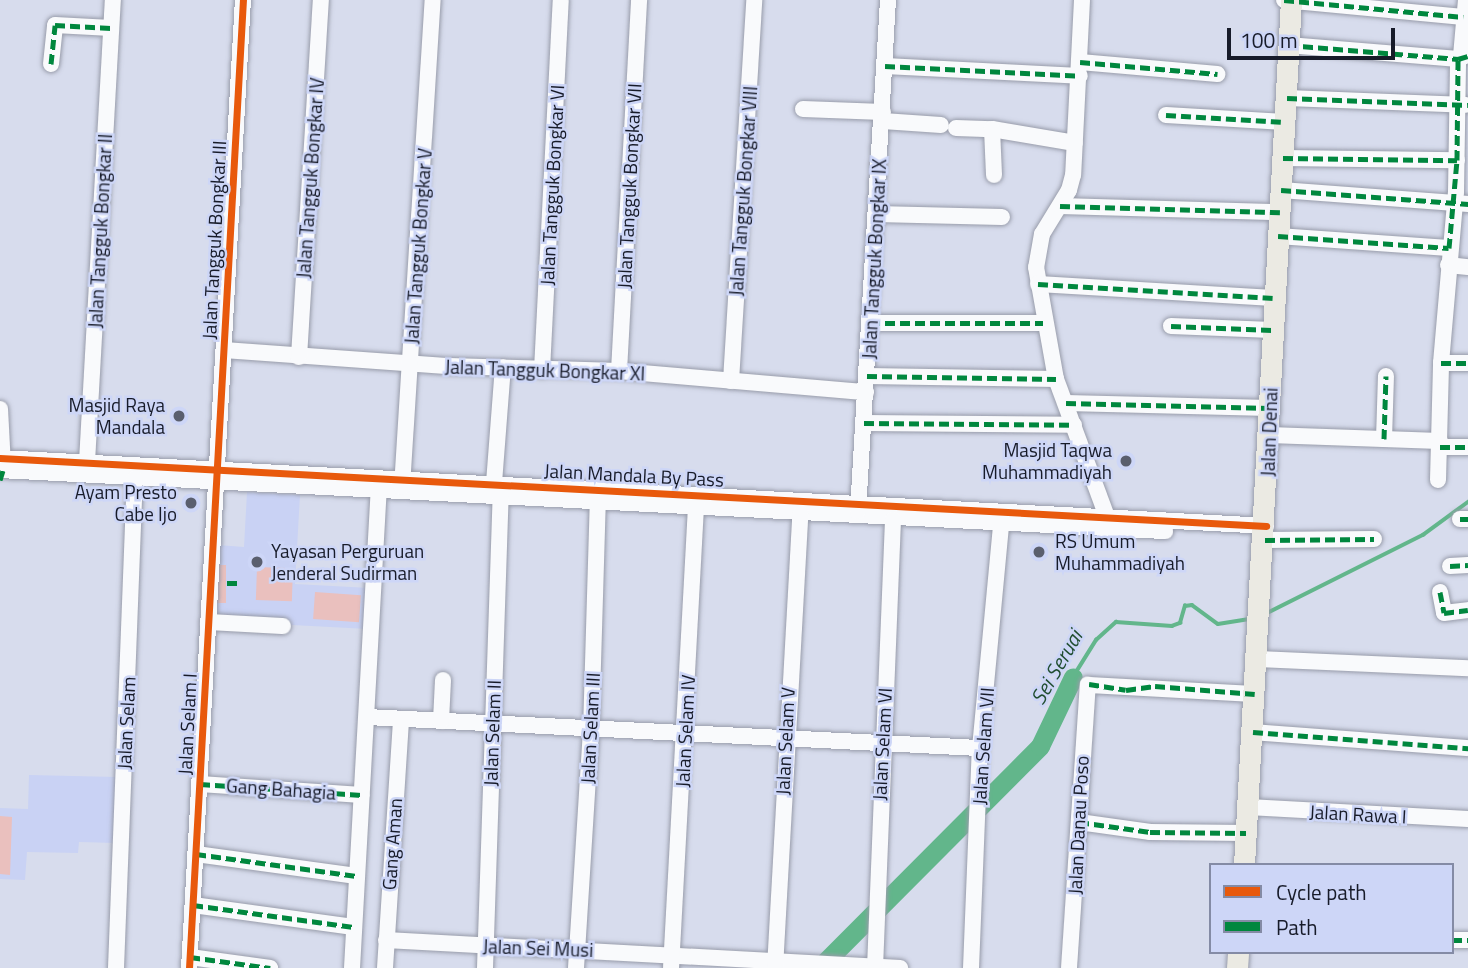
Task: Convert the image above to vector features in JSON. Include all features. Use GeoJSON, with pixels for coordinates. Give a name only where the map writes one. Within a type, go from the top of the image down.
{"type":"FeatureCollection","features":[{"type":"Feature","properties":{"kind":"main road","name":"Jalan Denai"},"geometry":{"type":"LineString","coordinates":[[1244,863],[1265,534],[1272,330],[1291,0]]}},
{"type":"Feature","properties":{"kind":"street","name":"Jalan Tangguk Bongkar II"},"geometry":{"type":"LineString","coordinates":[[87,462],[113,0]]}},
{"type":"Feature","properties":{"kind":"street","name":"Jalan Tangguk Bongkar III"},"geometry":{"type":"LineString","coordinates":[[215,475],[243,0]]}},
{"type":"Feature","properties":{"kind":"street","name":"Jalan Tangguk Bongkar IV"},"geometry":{"type":"LineString","coordinates":[[299,357],[321,0]]}},
{"type":"Feature","properties":{"kind":"street","name":"Jalan Tangguk Bongkar V"},"geometry":{"type":"LineString","coordinates":[[402,485],[433,0]]}},
{"type":"Feature","properties":{"kind":"street","name":"Jalan Tangguk Bongkar VI"},"geometry":{"type":"LineString","coordinates":[[542,370],[561,0]]}},
{"type":"Feature","properties":{"kind":"street","name":"Jalan Tangguk Bongkar VII"},"geometry":{"type":"LineString","coordinates":[[619,371],[639,0]]}},
{"type":"Feature","properties":{"kind":"street","name":"Jalan Tangguk Bongkar VIII"},"geometry":{"type":"LineString","coordinates":[[731,381],[754,0]]}},
{"type":"Feature","properties":{"kind":"street","name":"Jalan Tangguk Bongkar IX"},"geometry":{"type":"LineString","coordinates":[[858,510],[888,0]]}},
{"type":"Feature","properties":{"kind":"street"},"geometry":{"type":"LineString","coordinates":[[1082,0],[1080,69],[1071,183],[1042,234],[1038,284],[1043,323],[1056,379],[1107,517]]}},
{"type":"Feature","properties":{"kind":"street"},"geometry":{"type":"LineString","coordinates":[[1284,0],[1462,17]]}},
{"type":"Feature","properties":{"kind":"street"},"geometry":{"type":"LineString","coordinates":[[1438,480],[1441,362],[1449,248],[1462,204],[1462,17],[1466,0]]}},
{"type":"Feature","properties":{"kind":"street"},"geometry":{"type":"LineString","coordinates":[[51,64],[53,26],[111,29]]}},
{"type":"Feature","properties":{"kind":"street"},"geometry":{"type":"LineString","coordinates":[[1288,45],[1462,57]]}},
{"type":"Feature","properties":{"kind":"street"},"geometry":{"type":"LineString","coordinates":[[885,66],[1217,74]]}},
{"type":"Feature","properties":{"kind":"street"},"geometry":{"type":"LineString","coordinates":[[1287,98],[1463,105]]}},
{"type":"Feature","properties":{"kind":"street"},"geometry":{"type":"LineString","coordinates":[[803,109],[948,127],[992,129],[1075,143]]}},
{"type":"Feature","properties":{"kind":"street"},"geometry":{"type":"LineString","coordinates":[[1166,115],[1285,122]]}},
{"type":"Feature","properties":{"kind":"street"},"geometry":{"type":"LineString","coordinates":[[992,129],[994,175]]}},
{"type":"Feature","properties":{"kind":"street"},"geometry":{"type":"LineString","coordinates":[[1283,158],[1461,159]]}},
{"type":"Feature","properties":{"kind":"street"},"geometry":{"type":"LineString","coordinates":[[1281,190],[1462,204]]}},
{"type":"Feature","properties":{"kind":"street"},"geometry":{"type":"LineString","coordinates":[[1060,206],[1280,212]]}},
{"type":"Feature","properties":{"kind":"street"},"geometry":{"type":"LineString","coordinates":[[876,214],[1002,217]]}},
{"type":"Feature","properties":{"kind":"street"},"geometry":{"type":"LineString","coordinates":[[1278,236],[1449,248]]}},
{"type":"Feature","properties":{"kind":"street"},"geometry":{"type":"LineString","coordinates":[[1448,265],[1468,267]]}},
{"type":"Feature","properties":{"kind":"street"},"geometry":{"type":"LineString","coordinates":[[1038,284],[1274,298]]}},
{"type":"Feature","properties":{"kind":"street"},"geometry":{"type":"LineString","coordinates":[[870,323],[1043,323]]}},
{"type":"Feature","properties":{"kind":"street"},"geometry":{"type":"LineString","coordinates":[[1171,326],[1272,330]]}},
{"type":"Feature","properties":{"kind":"street","name":"Jalan Tangguk Bongkar XI"},"geometry":{"type":"LineString","coordinates":[[224,350],[410,364],[619,371],[731,381],[867,384],[1056,379]]}},
{"type":"Feature","properties":{"kind":"street"},"geometry":{"type":"LineString","coordinates":[[1441,362],[1468,363]]}},
{"type":"Feature","properties":{"kind":"street","name":"Jalan Selam II"},"geometry":{"type":"LineString","coordinates":[[485,968],[503,367]]}},
{"type":"Feature","properties":{"kind":"street"},"geometry":{"type":"LineString","coordinates":[[1384,439],[1386,376]]}},
{"type":"Feature","properties":{"kind":"street"},"geometry":{"type":"LineString","coordinates":[[1066,403],[1270,408]]}},
{"type":"Feature","properties":{"kind":"street"},"geometry":{"type":"LineString","coordinates":[[0,409],[1,467]]}},
{"type":"Feature","properties":{"kind":"street"},"geometry":{"type":"LineString","coordinates":[[864,423],[1074,425]]}},
{"type":"Feature","properties":{"kind":"street"},"geometry":{"type":"LineString","coordinates":[[1269,435],[1384,439],[1468,447]]}},
{"type":"Feature","properties":{"kind":"street","name":"Jalan Mandala By Pass"},"geometry":{"type":"LineString","coordinates":[[1,467],[87,462],[379,491],[402,485]]}},
{"type":"Feature","properties":{"kind":"street","name":"Jalan Mandala By Pass"},"geometry":{"type":"LineString","coordinates":[[1,467],[135,478],[215,475],[858,510],[1107,517],[1265,534]]}},
{"type":"Feature","properties":{"kind":"street","name":"Jalan Selam I"},"geometry":{"type":"LineString","coordinates":[[189,963],[215,475]]}},
{"type":"Feature","properties":{"kind":"street","name":"Jalan Selam"},"geometry":{"type":"LineString","coordinates":[[116,968],[135,478]]}},
{"type":"Feature","properties":{"kind":"street"},"geometry":{"type":"LineString","coordinates":[[352,968],[379,491]]}},
{"type":"Feature","properties":{"kind":"street","name":"Jalan Selam III"},"geometry":{"type":"LineString","coordinates":[[576,968],[591,731],[598,495]]}},
{"type":"Feature","properties":{"kind":"street","name":"Jalan Mandala By Pass"},"geometry":{"type":"LineString","coordinates":[[696,501],[800,514],[858,510],[893,519],[1265,534]]}},
{"type":"Feature","properties":{"kind":"street","name":"Jalan Selam IV"},"geometry":{"type":"LineString","coordinates":[[671,960],[696,501]]}},
{"type":"Feature","properties":{"kind":"street","name":"Jalan Selam V"},"geometry":{"type":"LineString","coordinates":[[775,964],[784,736],[800,514]]}},
{"type":"Feature","properties":{"kind":"street","name":"Jalan Selam VI"},"geometry":{"type":"LineString","coordinates":[[876,966],[881,741],[893,519]]}},
{"type":"Feature","properties":{"kind":"street","name":"Jalan Selam VII"},"geometry":{"type":"LineString","coordinates":[[971,968],[980,748],[1001,525]]}},
{"type":"Feature","properties":{"kind":"street"},"geometry":{"type":"LineString","coordinates":[[1265,534],[1374,539]]}},
{"type":"Feature","properties":{"kind":"street"},"geometry":{"type":"LineString","coordinates":[[1450,566],[1468,565]]}},
{"type":"Feature","properties":{"kind":"street"},"geometry":{"type":"LineString","coordinates":[[1440,592],[1444,613],[1468,610]]}},
{"type":"Feature","properties":{"kind":"street"},"geometry":{"type":"LineString","coordinates":[[208,622],[283,626]]}},
{"type":"Feature","properties":{"kind":"street"},"geometry":{"type":"LineString","coordinates":[[1258,659],[1468,668]]}},
{"type":"Feature","properties":{"kind":"street"},"geometry":{"type":"LineString","coordinates":[[441,722],[443,680]]}},
{"type":"Feature","properties":{"kind":"street","name":"Jalan Danau Poso"},"geometry":{"type":"LineString","coordinates":[[1069,968],[1089,684],[1126,690],[1155,685],[1255,694]]}},
{"type":"Feature","properties":{"kind":"street"},"geometry":{"type":"LineString","coordinates":[[367,717],[492,726],[784,736],[980,748]]}},
{"type":"Feature","properties":{"kind":"street","name":"Gang Aman"},"geometry":{"type":"LineString","coordinates":[[385,968],[401,720]]}},
{"type":"Feature","properties":{"kind":"street"},"geometry":{"type":"LineString","coordinates":[[1253,733],[1468,748]]}},
{"type":"Feature","properties":{"kind":"street","name":"Gang Bahagia"},"geometry":{"type":"LineString","coordinates":[[200,784],[362,795]]}},
{"type":"Feature","properties":{"kind":"street","name":"Jalan Rawa I"},"geometry":{"type":"LineString","coordinates":[[1248,807],[1468,819]]}},
{"type":"Feature","properties":{"kind":"street"},"geometry":{"type":"LineString","coordinates":[[1079,822],[1150,832],[1246,834]]}},
{"type":"Feature","properties":{"kind":"street"},"geometry":{"type":"LineString","coordinates":[[196,854],[357,876]]}},
{"type":"Feature","properties":{"kind":"street"},"geometry":{"type":"LineString","coordinates":[[194,905],[353,927]]}},
{"type":"Feature","properties":{"kind":"street","name":"Jalan Sei Musi"},"geometry":{"type":"LineString","coordinates":[[386,940],[577,950],[671,960],[775,964],[823,962],[900,968]]}},
{"type":"Feature","properties":{"kind":"street"},"geometry":{"type":"LineString","coordinates":[[189,963],[270,968]]}},
{"type":"Feature","properties":{"kind":"shaded area","name":"Yayasan Perguruan Jenderal Sudirman"},"geometry":{"type":"Polygon","coordinates":[[[247,492],[300,495],[295,584],[370,588],[368,629],[214,621],[218,545],[244,547],[247,492]]]}},
{"type":"Feature","properties":{"kind":"shaded area"},"geometry":{"type":"Polygon","coordinates":[[[217,565],[226,565],[226,603],[217,603],[217,565]]]}},
{"type":"Feature","properties":{"kind":"shaded area"},"geometry":{"type":"Polygon","coordinates":[[[257,567],[293,568],[292,601],[256,600],[257,567]]]}},
{"type":"Feature","properties":{"kind":"shaded area"},"geometry":{"type":"Polygon","coordinates":[[[315,592],[361,595],[359,622],[313,619],[315,592]]]}},
{"type":"Feature","properties":{"kind":"shaded area"},"geometry":{"type":"Polygon","coordinates":[[[29,775],[117,777],[116,843],[79,842],[78,853],[27,852],[25,880],[0,879],[0,808],[28,809],[29,775]]]}},
{"type":"Feature","properties":{"kind":"shaded area"},"geometry":{"type":"Polygon","coordinates":[[[0,816],[12,817],[10,875],[0,874],[0,816]]]}},
{"type":"Feature","properties":{"kind":"waterway","name":"Sei Seruai"},"geometry":{"type":"LineString","coordinates":[[1265,614],[1423,535],[1468,502]]}},
{"type":"Feature","properties":{"kind":"waterway","name":"Sei Seruai"},"geometry":{"type":"LineString","coordinates":[[1073,677],[1096,640],[1116,622],[1172,626],[1180,623],[1185,606],[1192,605],[1218,624],[1251,619]]}},
{"type":"Feature","properties":{"kind":"waterway","name":"Sei Seruai"},"geometry":{"type":"LineString","coordinates":[[819,968],[1040,746],[1073,677]]}},
{"type":"Feature","properties":{"kind":"marked path"},"geometry":{"type":"LineString","coordinates":[[1284,0],[1463,17]]}},
{"type":"Feature","properties":{"kind":"marked path"},"geometry":{"type":"LineString","coordinates":[[51,64],[55,25],[111,28]]}},
{"type":"Feature","properties":{"kind":"marked path"},"geometry":{"type":"LineString","coordinates":[[1288,45],[1458,59],[1468,56]]}},
{"type":"Feature","properties":{"kind":"marked path"},"geometry":{"type":"LineString","coordinates":[[1278,236],[1449,248],[1457,160],[1458,59]]}},
{"type":"Feature","properties":{"kind":"marked path"},"geometry":{"type":"LineString","coordinates":[[1080,62],[1217,74]]}},
{"type":"Feature","properties":{"kind":"marked path"},"geometry":{"type":"LineString","coordinates":[[885,66],[1080,76]]}},
{"type":"Feature","properties":{"kind":"marked path"},"geometry":{"type":"LineString","coordinates":[[1287,98],[1468,105]]}},
{"type":"Feature","properties":{"kind":"marked path"},"geometry":{"type":"LineString","coordinates":[[1166,115],[1285,122]]}},
{"type":"Feature","properties":{"kind":"marked path"},"geometry":{"type":"LineString","coordinates":[[1283,158],[1457,160]]}},
{"type":"Feature","properties":{"kind":"marked path"},"geometry":{"type":"LineString","coordinates":[[1281,190],[1468,204]]}},
{"type":"Feature","properties":{"kind":"marked path"},"geometry":{"type":"LineString","coordinates":[[1060,206],[1280,212]]}},
{"type":"Feature","properties":{"kind":"marked path"},"geometry":{"type":"LineString","coordinates":[[1038,284],[1274,298]]}},
{"type":"Feature","properties":{"kind":"marked path"},"geometry":{"type":"LineString","coordinates":[[870,323],[1043,323]]}},
{"type":"Feature","properties":{"kind":"marked path"},"geometry":{"type":"LineString","coordinates":[[1171,326],[1272,330]]}},
{"type":"Feature","properties":{"kind":"marked path"},"geometry":{"type":"LineString","coordinates":[[1441,363],[1468,363]]}},
{"type":"Feature","properties":{"kind":"marked path"},"geometry":{"type":"LineString","coordinates":[[867,376],[1056,379]]}},
{"type":"Feature","properties":{"kind":"marked path"},"geometry":{"type":"LineString","coordinates":[[1384,439],[1386,376]]}},
{"type":"Feature","properties":{"kind":"marked path"},"geometry":{"type":"LineString","coordinates":[[1066,403],[1270,408]]}},
{"type":"Feature","properties":{"kind":"marked path"},"geometry":{"type":"LineString","coordinates":[[864,423],[1074,425]]}},
{"type":"Feature","properties":{"kind":"marked path"},"geometry":{"type":"LineString","coordinates":[[1440,447],[1468,447]]}},
{"type":"Feature","properties":{"kind":"marked path"},"geometry":{"type":"LineString","coordinates":[[0,480],[3,470]]}},
{"type":"Feature","properties":{"kind":"marked path"},"geometry":{"type":"LineString","coordinates":[[1460,519],[1468,519]]}},
{"type":"Feature","properties":{"kind":"marked path"},"geometry":{"type":"LineString","coordinates":[[1265,540],[1374,539]]}},
{"type":"Feature","properties":{"kind":"marked path"},"geometry":{"type":"LineString","coordinates":[[1450,566],[1468,565]]}},
{"type":"Feature","properties":{"kind":"marked path"},"geometry":{"type":"LineString","coordinates":[[227,583],[238,583]]}},
{"type":"Feature","properties":{"kind":"marked path"},"geometry":{"type":"LineString","coordinates":[[1440,592],[1444,613],[1468,610]]}},
{"type":"Feature","properties":{"kind":"marked path"},"geometry":{"type":"LineString","coordinates":[[1089,684],[1126,690],[1155,686],[1255,694]]}},
{"type":"Feature","properties":{"kind":"marked path"},"geometry":{"type":"LineString","coordinates":[[1253,732],[1468,748]]}},
{"type":"Feature","properties":{"kind":"marked path"},"geometry":{"type":"LineString","coordinates":[[200,784],[362,795]]}},
{"type":"Feature","properties":{"kind":"marked path"},"geometry":{"type":"LineString","coordinates":[[1079,822],[1150,832],[1246,833]]}},
{"type":"Feature","properties":{"kind":"marked path"},"geometry":{"type":"LineString","coordinates":[[196,854],[357,876]]}},
{"type":"Feature","properties":{"kind":"marked path"},"geometry":{"type":"LineString","coordinates":[[193,905],[353,927]]}},
{"type":"Feature","properties":{"kind":"marked path"},"geometry":{"type":"LineString","coordinates":[[1454,940],[1468,940]]}},
{"type":"Feature","properties":{"kind":"marked path"},"geometry":{"type":"LineString","coordinates":[[190,957],[270,968]]}},
{"type":"Feature","properties":{"kind":"cycle path"},"geometry":{"type":"LineString","coordinates":[[189,968],[243,0]]}},
{"type":"Feature","properties":{"kind":"cycle path"},"geometry":{"type":"LineString","coordinates":[[0,458],[1266,526]]}},
{"type":"Feature","properties":{"kind":"place","name":"Masjid Raya Mandala"},"geometry":{"type":"Point","coordinates":[179,416]}},
{"type":"Feature","properties":{"kind":"place","name":"Masjid Taqwa Muhammadiyah"},"geometry":{"type":"Point","coordinates":[1126,461]}},
{"type":"Feature","properties":{"kind":"place","name":"Ayam Presto Cabe Ijo"},"geometry":{"type":"Point","coordinates":[191,503]}},
{"type":"Feature","properties":{"kind":"place","name":"RS Umum Muhammadiyah"},"geometry":{"type":"Point","coordinates":[1039,552]}},
{"type":"Feature","properties":{"kind":"place","name":"Yayasan Perguruan Jenderal Sudirman"},"geometry":{"type":"Point","coordinates":[257,562]}}]}
